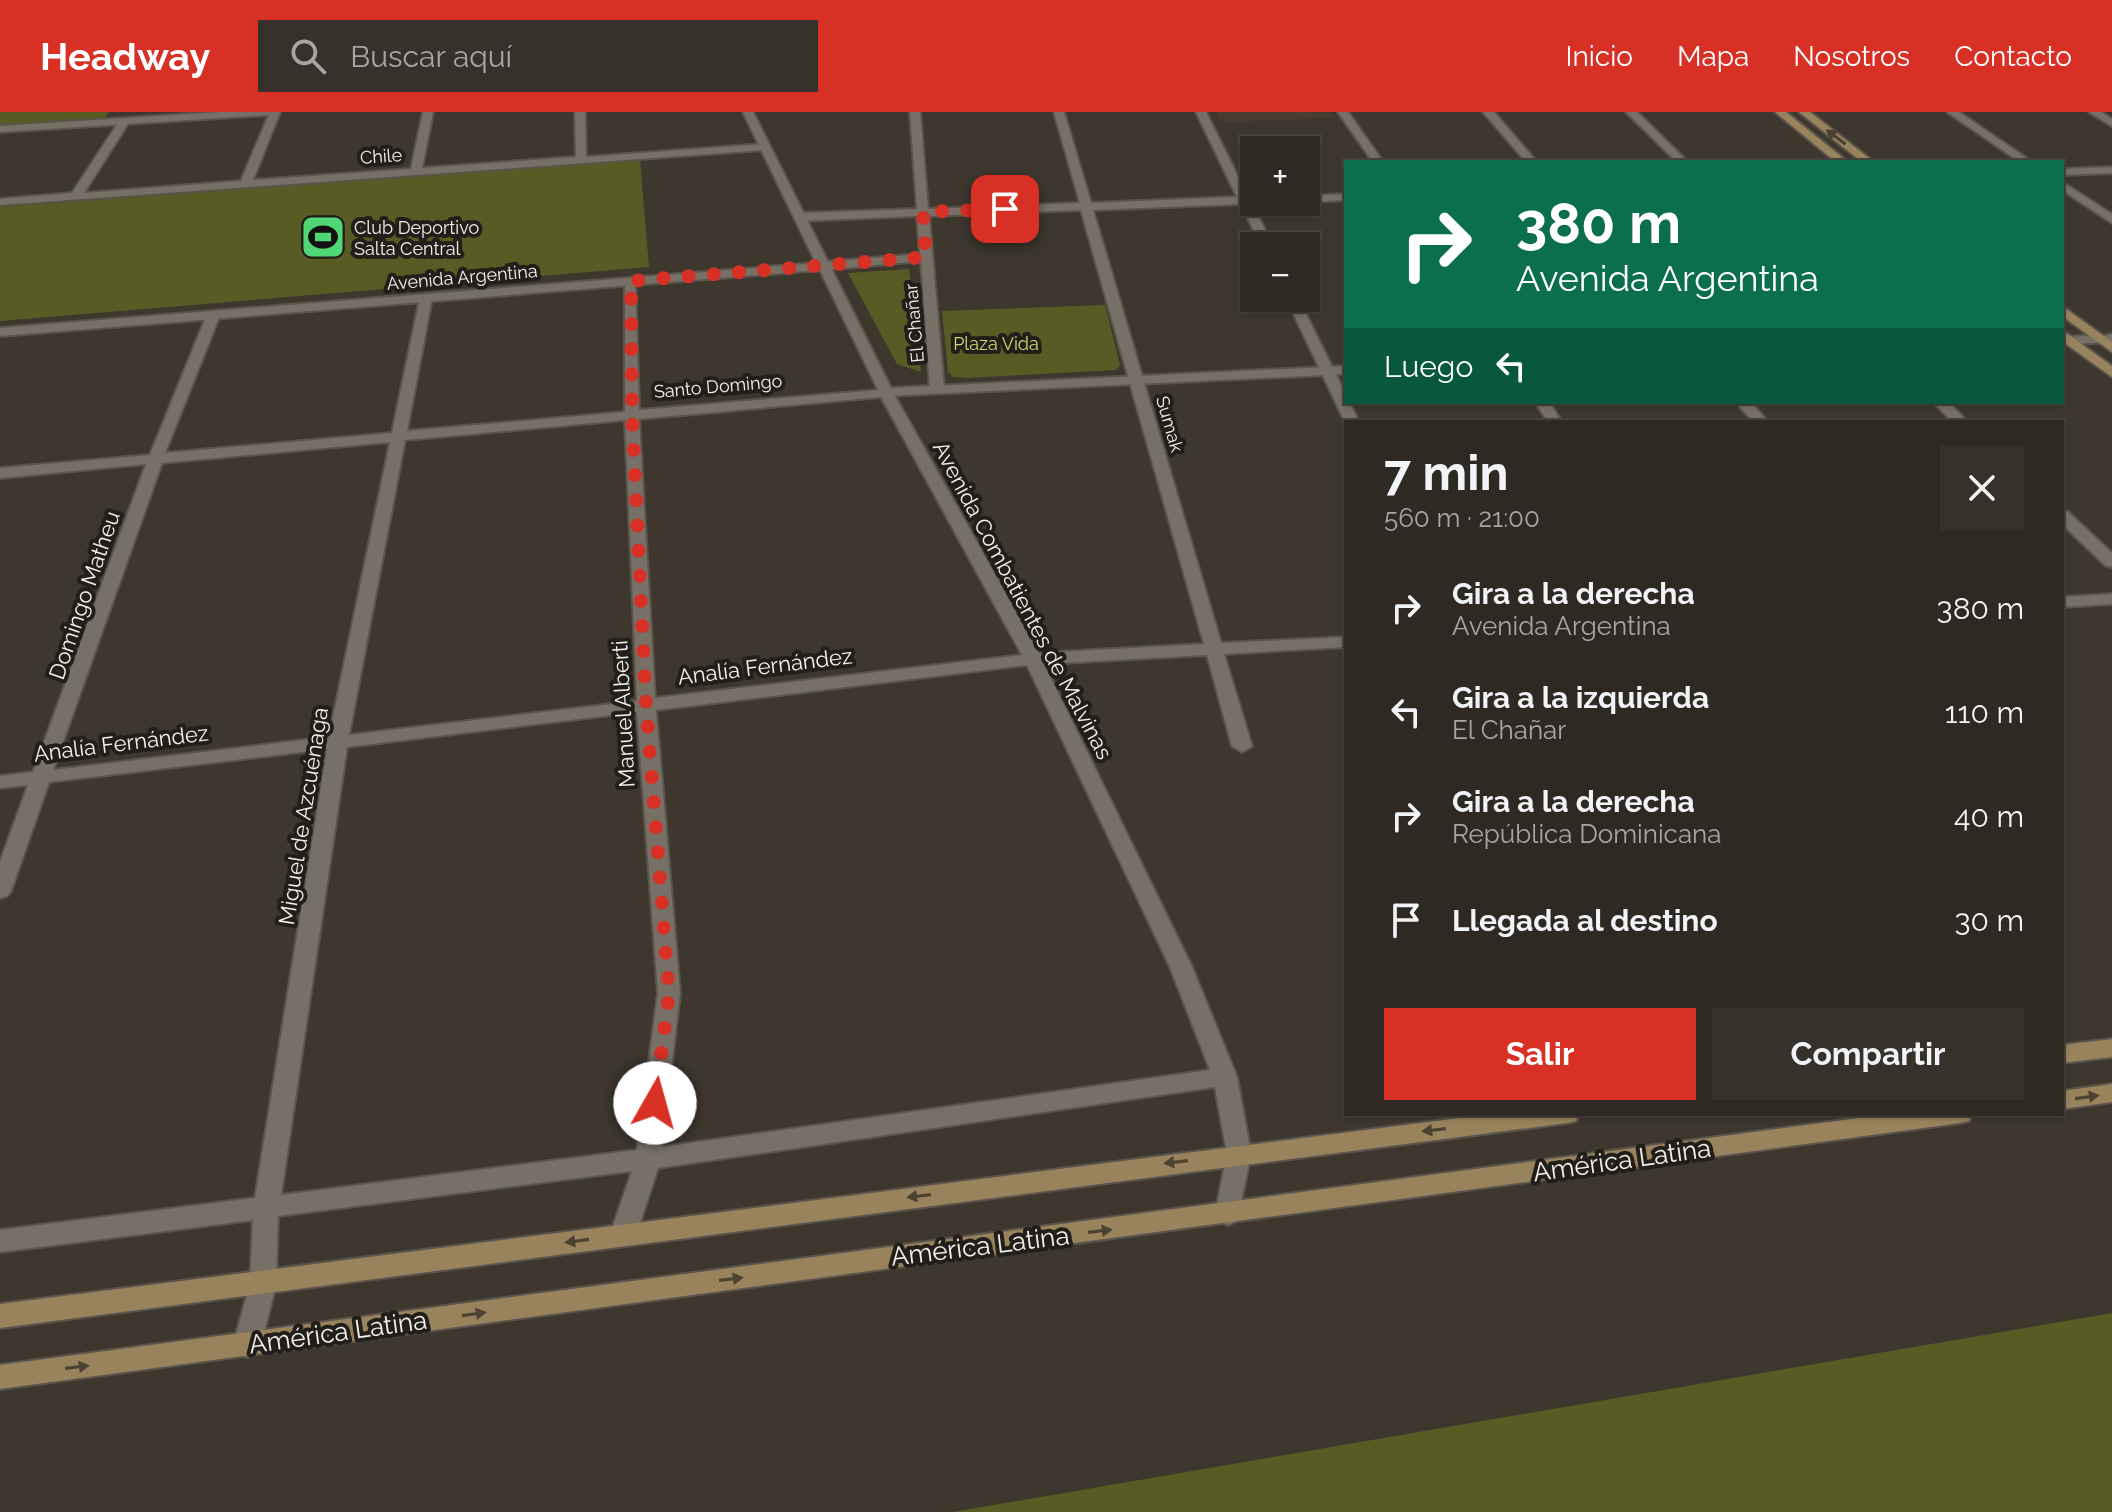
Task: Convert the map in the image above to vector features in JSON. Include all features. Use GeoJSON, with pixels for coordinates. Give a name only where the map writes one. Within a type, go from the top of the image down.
{"type":"FeatureCollection","features":[{"type":"Feature","properties":{"kind":"main road"},"geometry":{"type":"LineString","coordinates":[[1780,112],[1840,160]]}},
{"type":"Feature","properties":{"kind":"main road"},"geometry":{"type":"LineString","coordinates":[[1804,112],[1866,160]]}},
{"type":"Feature","properties":{"kind":"main road"},"geometry":{"type":"LineString","coordinates":[[2064,311],[2106,339],[2112,348]]}},
{"type":"Feature","properties":{"kind":"main road"},"geometry":{"type":"LineString","coordinates":[[2065,338],[2112,373]]}},
{"type":"Feature","properties":{"kind":"main road"},"geometry":{"type":"LineString","coordinates":[[2064,1054],[2112,1048]]}},
{"type":"Feature","properties":{"kind":"main road"},"geometry":{"type":"LineString","coordinates":[[2064,1100],[2112,1093]]}},
{"type":"Feature","properties":{"kind":"main road"},"geometry":{"type":"LineString","coordinates":[[0,1316],[1551,1116]]}},
{"type":"Feature","properties":{"kind":"main road","name":"América Latina"},"geometry":{"type":"LineString","coordinates":[[0,1377],[1945,1116]]}},
{"type":"Feature","properties":{"kind":"street"},"geometry":{"type":"LineString","coordinates":[[0,129],[269,112]]}},
{"type":"Feature","properties":{"kind":"street"},"geometry":{"type":"LineString","coordinates":[[246,184],[275,112]]}},
{"type":"Feature","properties":{"kind":"street"},"geometry":{"type":"LineString","coordinates":[[416,172],[428,112]]}},
{"type":"Feature","properties":{"kind":"street"},"geometry":{"type":"LineString","coordinates":[[580,112],[581,160]]}},
{"type":"Feature","properties":{"kind":"street","name":"Avenida Combatientes de Malvinas"},"geometry":{"type":"LineString","coordinates":[[748,112],[886,392],[1033,659],[1181,967],[1225,1077],[1239,1154],[1228,1214]]}},
{"type":"Feature","properties":{"kind":"street","name":"El Chañar"},"geometry":{"type":"LineString","coordinates":[[915,112],[937,389]]}},
{"type":"Feature","properties":{"kind":"street","name":"Sumak"},"geometry":{"type":"LineString","coordinates":[[1059,112],[1242,746]]}},
{"type":"Feature","properties":{"kind":"street"},"geometry":{"type":"LineString","coordinates":[[1201,112],[1240,184]]}},
{"type":"Feature","properties":{"kind":"street"},"geometry":{"type":"LineString","coordinates":[[1343,112],[1377,160]]}},
{"type":"Feature","properties":{"kind":"street"},"geometry":{"type":"LineString","coordinates":[[1488,112],[1530,160]]}},
{"type":"Feature","properties":{"kind":"street"},"geometry":{"type":"LineString","coordinates":[[1631,112],[1681,160]]}},
{"type":"Feature","properties":{"kind":"street"},"geometry":{"type":"LineString","coordinates":[[1952,112],[2024,160]]}},
{"type":"Feature","properties":{"kind":"street"},"geometry":{"type":"LineString","coordinates":[[2094,112],[2112,123]]}},
{"type":"Feature","properties":{"kind":"street"},"geometry":{"type":"LineString","coordinates":[[76,196],[124,122]]}},
{"type":"Feature","properties":{"kind":"street","name":"Chile"},"geometry":{"type":"LineString","coordinates":[[0,202],[765,147]]}},
{"type":"Feature","properties":{"kind":"street"},"geometry":{"type":"LineString","coordinates":[[2064,172],[2112,170]]}},
{"type":"Feature","properties":{"kind":"street"},"geometry":{"type":"LineString","coordinates":[[2064,186],[2112,219]]}},
{"type":"Feature","properties":{"kind":"street"},"geometry":{"type":"LineString","coordinates":[[1320,198],[1344,197]]}},
{"type":"Feature","properties":{"kind":"street"},"geometry":{"type":"LineString","coordinates":[[801,217],[1240,201]]}},
{"type":"Feature","properties":{"kind":"street","name":"Avenida Argentina"},"geometry":{"type":"LineString","coordinates":[[0,332],[926,257]]}},
{"type":"Feature","properties":{"kind":"street","name":"Manuel Alberti"},"geometry":{"type":"LineString","coordinates":[[623,1235],[648,1159],[669,993],[646,704],[632,414],[631,281]]}},
{"type":"Feature","properties":{"kind":"street","name":"Miguel de Azcuénaga"},"geometry":{"type":"LineString","coordinates":[[247,1345],[263,1284],[266,1208],[338,740],[426,298]]}},
{"type":"Feature","properties":{"kind":"street"},"geometry":{"type":"LineString","coordinates":[[1299,312],[1351,420]]}},
{"type":"Feature","properties":{"kind":"street","name":"Domingo Matheu"},"geometry":{"type":"LineString","coordinates":[[0,891],[156,458],[213,315]]}},
{"type":"Feature","properties":{"kind":"street"},"geometry":{"type":"LineString","coordinates":[[2065,338],[2106,339]]}},
{"type":"Feature","properties":{"kind":"street","name":"Santo Domingo"},"geometry":{"type":"LineString","coordinates":[[0,473],[886,392],[1344,370]]}},
{"type":"Feature","properties":{"kind":"street"},"geometry":{"type":"LineString","coordinates":[[1745,404],[1759,420]]}},
{"type":"Feature","properties":{"kind":"street"},"geometry":{"type":"LineString","coordinates":[[1942,404],[1959,420]]}},
{"type":"Feature","properties":{"kind":"street"},"geometry":{"type":"LineString","coordinates":[[2064,517],[2112,562]]}},
{"type":"Feature","properties":{"kind":"street"},"geometry":{"type":"LineString","coordinates":[[2064,602],[2112,599]]}},
{"type":"Feature","properties":{"kind":"street","name":"Analía Fernández"},"geometry":{"type":"LineString","coordinates":[[0,782],[1033,659],[1344,642]]}},
{"type":"Feature","properties":{"kind":"street"},"geometry":{"type":"LineString","coordinates":[[0,1241],[648,1159],[1225,1077]]}},
{"type":"Feature","properties":{"kind":"shaded area"},"geometry":{"type":"Polygon","coordinates":[[[1216,112],[1331,112],[1335,118],[1221,122],[1216,112]]]}},
{"type":"Feature","properties":{"kind":"green space"},"geometry":{"type":"Polygon","coordinates":[[[0,112],[109,112],[104,119],[0,124],[0,112]]]}},
{"type":"Feature","properties":{"kind":"green space","name":"Club Deportivo Salta Central"},"geometry":{"type":"Polygon","coordinates":[[[640,160],[649,267],[0,321],[0,207],[640,160]]]}},
{"type":"Feature","properties":{"kind":"green space"},"geometry":{"type":"Polygon","coordinates":[[[909,269],[921,372],[897,364],[848,273],[909,269]]]}},
{"type":"Feature","properties":{"kind":"green space","name":"Plaza Vida"},"geometry":{"type":"Polygon","coordinates":[[[1105,305],[1120,365],[1116,370],[966,378],[953,377],[948,372],[942,311],[1105,305]]]}},
{"type":"Feature","properties":{"kind":"green space"},"geometry":{"type":"Polygon","coordinates":[[[2112,1313],[2112,1512],[953,1512],[2112,1313]]]}},
{"type":"Feature","properties":{"kind":"place","name":"Club Deportivo Salta Central"},"geometry":{"type":"Point","coordinates":[323,237]}},
{"type":"Feature","properties":{"kind":"route"},"geometry":{"type":"LineString","coordinates":[[655,1103],[669,993],[646,704],[632,414],[631,281],[926,257],[923,212],[1005,209]]}}]}
